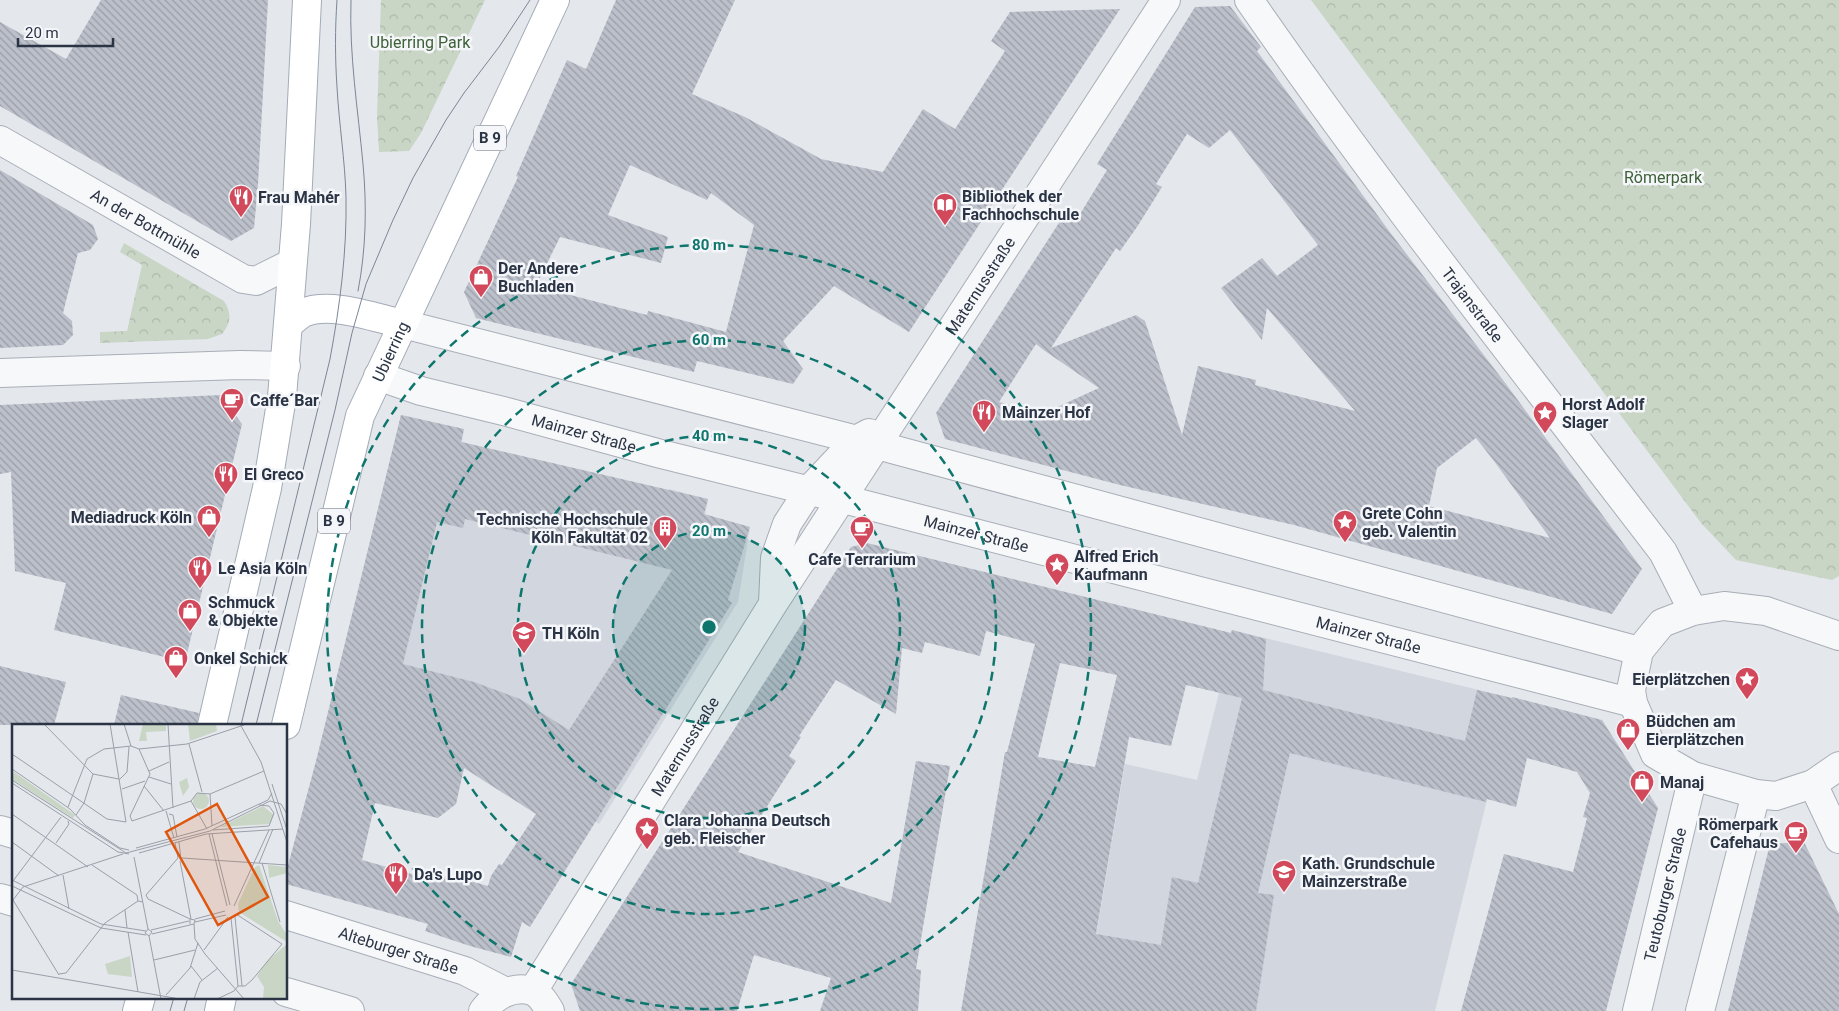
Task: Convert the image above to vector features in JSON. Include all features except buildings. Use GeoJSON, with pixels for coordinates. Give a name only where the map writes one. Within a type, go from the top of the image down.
{"type":"FeatureCollection","features":[{"type":"Feature","properties":{"kind":"main road"},"geometry":{"type":"LineString","coordinates":[[212,724],[267,488],[286,366],[296,224],[307,0]]}},
{"type":"Feature","properties":{"kind":"main road","name":"Ubierring"},"geometry":{"type":"LineString","coordinates":[[286,724],[360,416],[554,0]]}},
{"type":"Feature","properties":{"kind":"main road"},"geometry":{"type":"LineString","coordinates":[[288,325],[302,314],[314,310],[339,310],[403,324]]}},
{"type":"Feature","properties":{"kind":"main road"},"geometry":{"type":"LineString","coordinates":[[137,1011],[141,998]]}},
{"type":"Feature","properties":{"kind":"main road"},"geometry":{"type":"LineString","coordinates":[[219,1011],[222,998]]}},
{"type":"Feature","properties":{"kind":"street","name":"Maternusstraße"},"geometry":{"type":"LineString","coordinates":[[773,604],[776,558],[787,524],[808,490],[892,420],[903,406],[1166,0]]}},
{"type":"Feature","properties":{"kind":"street","name":"Trajanstraße"},"geometry":{"type":"LineString","coordinates":[[1249,0],[1286,54],[1417,230],[1663,552],[1694,610]]}},
{"type":"Feature","properties":{"kind":"street","name":"An der Bottmühle"},"geometry":{"type":"LineString","coordinates":[[0,140],[243,279],[256,281],[292,263]]}},
{"type":"Feature","properties":{"kind":"street"},"geometry":{"type":"LineString","coordinates":[[403,324],[867,442],[1639,651]]}},
{"type":"Feature","properties":{"kind":"street"},"geometry":{"type":"LineString","coordinates":[[0,373],[240,364],[286,366]]}},
{"type":"Feature","properties":{"kind":"street","name":"Mainzer Straße"},"geometry":{"type":"LineString","coordinates":[[378,376],[421,391],[507,412],[661,454],[843,498],[1633,702]]}},
{"type":"Feature","properties":{"kind":"street","name":"Maternusstraße"},"geometry":{"type":"LineString","coordinates":[[519,991],[843,498],[867,442]]}},
{"type":"Feature","properties":{"kind":"street"},"geometry":{"type":"LineString","coordinates":[[1838,635],[1766,611],[1724,606],[1694,610],[1662,623],[1639,651],[1631,690],[1633,702],[1655,754],[1693,776],[1756,794],[1776,796],[1813,784],[1839,766]]}},
{"type":"Feature","properties":{"kind":"street","name":"Teutoburger Straße"},"geometry":{"type":"LineString","coordinates":[[1637,1011],[1693,776]]}},
{"type":"Feature","properties":{"kind":"street"},"geometry":{"type":"LineString","coordinates":[[1813,784],[1839,839]]}},
{"type":"Feature","properties":{"kind":"street"},"geometry":{"type":"LineString","coordinates":[[1700,1011],[1756,794]]}},
{"type":"Feature","properties":{"kind":"street","name":"Alteburger Straße"},"geometry":{"type":"LineString","coordinates":[[288,916],[465,971],[546,1003],[550,1011]]}},
{"type":"Feature","properties":{"kind":"street"},"geometry":{"type":"LineString","coordinates":[[484,1011],[495,998],[519,991]]}},
{"type":"Feature","properties":{"kind":"street"},"geometry":{"type":"LineString","coordinates":[[288,993],[350,1011]]}},
{"type":"Feature","properties":{"kind":"shaded area","name":"TH Köln"},"geometry":{"type":"Polygon","coordinates":[[[401,415],[464,429],[462,442],[708,499],[705,515],[750,527],[738,602],[599,824],[536,782],[330,706],[401,415]]]}},
{"type":"Feature","properties":{"kind":"shaded area","name":"Kath. Grundschule Mainzerstraße"},"geometry":{"type":"Polygon","coordinates":[[[1232,630],[1512,698],[1435,1011],[1256,1011],[1088,984],[1125,764],[1197,780],[1220,689],[1232,630]]]}},
{"type":"Feature","properties":{"kind":"green space","name":"Ubierring Park"},"geometry":{"type":"Polygon","coordinates":[[[381,0],[485,0],[421,133],[409,151],[379,152],[377,117],[381,0]]]}},
{"type":"Feature","properties":{"kind":"green space","name":"Römerpark"},"geometry":{"type":"Polygon","coordinates":[[[1311,0],[1839,0],[1839,576],[1832,580],[1736,560],[1701,523],[1311,0]]]}},
{"type":"Feature","properties":{"kind":"green space"},"geometry":{"type":"Polygon","coordinates":[[[124,243],[224,301],[229,314],[229,322],[222,334],[208,339],[100,343],[100,332],[127,331],[142,265],[120,252],[124,243]]]}},
{"type":"Feature","properties":{"kind":"tram line"},"geometry":{"type":"LineString","coordinates":[[241,724],[330,359],[340,299],[344,258],[346,197],[336,76],[337,0]]}},
{"type":"Feature","properties":{"kind":"tram line"},"geometry":{"type":"LineString","coordinates":[[351,0],[353,62],[365,196],[364,244],[358,291]]}},
{"type":"Feature","properties":{"kind":"tram line"},"geometry":{"type":"LineString","coordinates":[[256,724],[335,410],[352,333],[366,284],[413,178],[446,120],[499,47],[530,0]]}},
{"type":"Feature","properties":{"kind":"tram line"},"geometry":{"type":"LineString","coordinates":[[170,1011],[174,998]]}},
{"type":"Feature","properties":{"kind":"tram line"},"geometry":{"type":"LineString","coordinates":[[184,1011],[188,998]]}},
{"type":"Feature","properties":{"kind":"place","name":"Frau Mahér"},"geometry":{"type":"Point","coordinates":[241,218]}},
{"type":"Feature","properties":{"kind":"place","name":"Bibliothek der Fachhochschule"},"geometry":{"type":"Point","coordinates":[945,226]}},
{"type":"Feature","properties":{"kind":"place","name":"Der Andere Buchladen"},"geometry":{"type":"Point","coordinates":[481,298]}},
{"type":"Feature","properties":{"kind":"place","name":"Caffe´Bar"},"geometry":{"type":"Point","coordinates":[232,421]}},
{"type":"Feature","properties":{"kind":"place","name":"Mainzer Hof"},"geometry":{"type":"Point","coordinates":[984,433]}},
{"type":"Feature","properties":{"kind":"place","name":"Horst Adolf Slager"},"geometry":{"type":"Point","coordinates":[1545,434]}},
{"type":"Feature","properties":{"kind":"place","name":"El Greco"},"geometry":{"type":"Point","coordinates":[226,495]}},
{"type":"Feature","properties":{"kind":"place","name":"Mediadruck Köln"},"geometry":{"type":"Point","coordinates":[209,538]}},
{"type":"Feature","properties":{"kind":"place","name":"Grete Cohn geb. Valentin"},"geometry":{"type":"Point","coordinates":[1345,543]}},
{"type":"Feature","properties":{"kind":"place","name":"Technische Hochschule Köln Fakultät 02"},"geometry":{"type":"Point","coordinates":[665,549]}},
{"type":"Feature","properties":{"kind":"place","name":"Cafe Terrarium"},"geometry":{"type":"Point","coordinates":[862,549]}},
{"type":"Feature","properties":{"kind":"place","name":"Alfred Erich Kaufmann"},"geometry":{"type":"Point","coordinates":[1057,586]}},
{"type":"Feature","properties":{"kind":"place","name":"Le Asia Köln"},"geometry":{"type":"Point","coordinates":[200,589]}},
{"type":"Feature","properties":{"kind":"place","name":"Schmuck & Objekte"},"geometry":{"type":"Point","coordinates":[190,632]}},
{"type":"Feature","properties":{"kind":"place","name":"TH Köln"},"geometry":{"type":"Point","coordinates":[524,654]}},
{"type":"Feature","properties":{"kind":"place","name":"Onkel Schick"},"geometry":{"type":"Point","coordinates":[176,679]}},
{"type":"Feature","properties":{"kind":"place","name":"Eierplätzchen"},"geometry":{"type":"Point","coordinates":[1747,700]}},
{"type":"Feature","properties":{"kind":"place","name":"Büdchen am Eierplätzchen"},"geometry":{"type":"Point","coordinates":[1628,751]}},
{"type":"Feature","properties":{"kind":"place","name":"Manaj"},"geometry":{"type":"Point","coordinates":[1642,803]}},
{"type":"Feature","properties":{"kind":"place","name":"Clara Johanna Deutsch geb. Fleischer"},"geometry":{"type":"Point","coordinates":[647,850]}},
{"type":"Feature","properties":{"kind":"place","name":"Römerpark Cafehaus"},"geometry":{"type":"Point","coordinates":[1796,854]}},
{"type":"Feature","properties":{"kind":"place","name":"Kath. Grundschule Mainzerstraße"},"geometry":{"type":"Point","coordinates":[1284,893]}},
{"type":"Feature","properties":{"kind":"place","name":"Da's Lupo"},"geometry":{"type":"Point","coordinates":[396,895]}}]}
